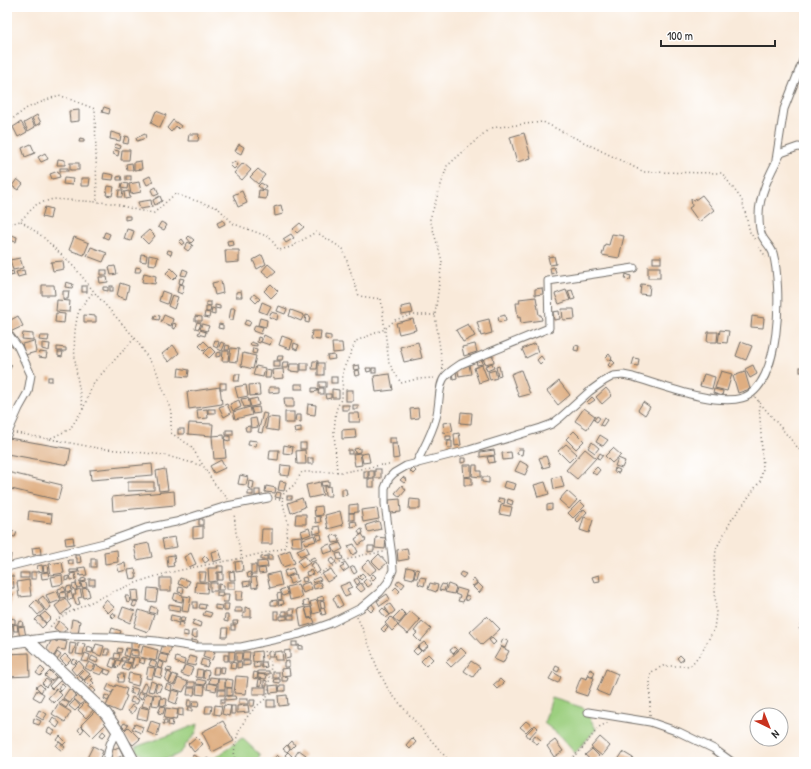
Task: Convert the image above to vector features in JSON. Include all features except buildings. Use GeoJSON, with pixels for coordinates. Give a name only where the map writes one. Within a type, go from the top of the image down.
{"type":"FeatureCollection","features":[{"type":"Feature","properties":{"kind":"street"},"geometry":{"type":"LineString","coordinates":[[775,164],[784,109],[804,58]]}},
{"type":"Feature","properties":{"kind":"street"},"geometry":{"type":"LineString","coordinates":[[7,643],[58,636],[111,637],[195,648],[241,647],[300,634],[361,608],[380,592],[388,582],[393,570],[384,488],[389,478],[394,473],[406,466],[527,433],[552,424],[590,391],[613,376],[623,375],[633,377],[702,397],[727,400],[742,398],[751,393],[764,379],[772,354],[776,333],[776,272],[773,252],[762,236],[759,217],[762,193],[775,164],[782,153],[798,147],[804,148]]}},
{"type":"Feature","properties":{"kind":"street"},"geometry":{"type":"LineString","coordinates":[[416,464],[436,420],[439,406],[440,385],[453,368],[549,328],[548,281],[634,268]]}},
{"type":"Feature","properties":{"kind":"street"},"geometry":{"type":"LineString","coordinates":[[7,332],[18,347],[31,375],[28,392],[19,408],[8,434]]}},
{"type":"Feature","properties":{"kind":"street"},"geometry":{"type":"LineString","coordinates":[[7,567],[104,543],[146,528],[176,522],[233,505],[268,498]]}},
{"type":"Feature","properties":{"kind":"street"},"geometry":{"type":"LineString","coordinates":[[28,640],[106,714],[117,730],[134,762]]}},
{"type":"Feature","properties":{"kind":"street"},"geometry":{"type":"LineString","coordinates":[[588,712],[650,722],[679,732],[714,749],[732,762]]}},
{"type":"Feature","properties":{"kind":"street"},"geometry":{"type":"LineString","coordinates":[[105,761],[110,744],[117,730]]}},
{"type":"Feature","properties":{"kind":"path"},"geometry":{"type":"LineString","coordinates":[[7,123],[27,108],[60,95],[96,109],[97,202]]}},
{"type":"Feature","properties":{"kind":"path"},"geometry":{"type":"LineString","coordinates":[[7,225],[20,221],[37,204],[53,199],[112,203],[136,210],[154,213],[175,194],[218,208],[234,224],[269,237],[279,250],[291,247],[316,232],[343,249],[359,296],[381,299],[389,363],[401,384],[417,380],[444,378],[435,315],[442,261],[430,219],[447,166],[490,128],[543,122],[644,172],[722,172],[742,200],[750,232],[767,259]]}},
{"type":"Feature","properties":{"kind":"path"},"geometry":{"type":"LineString","coordinates":[[20,221],[49,243],[76,270],[135,338],[156,370],[171,412],[171,433],[192,446],[214,483],[233,505],[236,533],[242,558]]}},
{"type":"Feature","properties":{"kind":"path"},"geometry":{"type":"LineString","coordinates":[[83,409],[75,369],[75,336],[78,312],[94,291]]}},
{"type":"Feature","properties":{"kind":"path"},"geometry":{"type":"LineString","coordinates":[[337,472],[334,432],[336,410],[342,397],[343,370],[356,341],[384,329],[395,320],[411,315],[435,315]]}},
{"type":"Feature","properties":{"kind":"path"},"geometry":{"type":"LineString","coordinates":[[50,439],[70,429],[83,409],[94,382],[135,338]]}},
{"type":"Feature","properties":{"kind":"path"},"geometry":{"type":"LineString","coordinates":[[751,393],[804,455]]}},
{"type":"Feature","properties":{"kind":"path"},"geometry":{"type":"LineString","coordinates":[[650,722],[650,675],[653,670],[663,666],[686,666],[691,664],[702,652],[714,629],[716,613],[714,572],[716,549],[732,519],[760,481],[763,469],[759,401]]}},
{"type":"Feature","properties":{"kind":"path"},"geometry":{"type":"LineString","coordinates":[[8,434],[50,439],[97,448],[164,455],[203,466]]}},
{"type":"Feature","properties":{"kind":"path"},"geometry":{"type":"LineString","coordinates":[[43,638],[51,625],[62,616],[108,594],[167,573],[285,548],[288,523],[282,499],[284,493],[294,485],[302,472],[337,472],[381,465],[406,466]]}},
{"type":"Feature","properties":{"kind":"path"},"geometry":{"type":"LineString","coordinates":[[268,498],[282,499]]}},
{"type":"Feature","properties":{"kind":"path"},"geometry":{"type":"LineString","coordinates":[[319,574],[340,562],[362,555],[391,551]]}},
{"type":"Feature","properties":{"kind":"path"},"geometry":{"type":"LineString","coordinates":[[354,611],[389,692],[450,762]]}},
{"type":"Feature","properties":{"kind":"path"},"geometry":{"type":"LineString","coordinates":[[804,613],[799,630],[804,637]]}},
{"type":"Feature","properties":{"kind":"path"},"geometry":{"type":"LineString","coordinates":[[235,762],[234,754],[237,740],[245,719],[259,703],[267,698],[271,663],[266,657],[262,642]]}},
{"type":"Feature","properties":{"kind":"path"},"geometry":{"type":"LineString","coordinates":[[567,762],[580,750],[599,727],[617,717]]}},
{"type":"Feature","properties":{"kind":"green space"},"geometry":{"type":"Polygon","coordinates":[[[552,698],[584,708],[596,729],[575,753],[559,735],[544,723],[552,698]]]}},
{"type":"Feature","properties":{"kind":"green space"},"geometry":{"type":"Polygon","coordinates":[[[198,724],[194,735],[182,751],[177,755],[160,759],[148,757],[137,752],[135,747],[198,724]]]}},
{"type":"Feature","properties":{"kind":"green space"},"geometry":{"type":"Polygon","coordinates":[[[242,738],[260,755],[256,762],[215,762],[214,759],[242,738]]]}}]}
